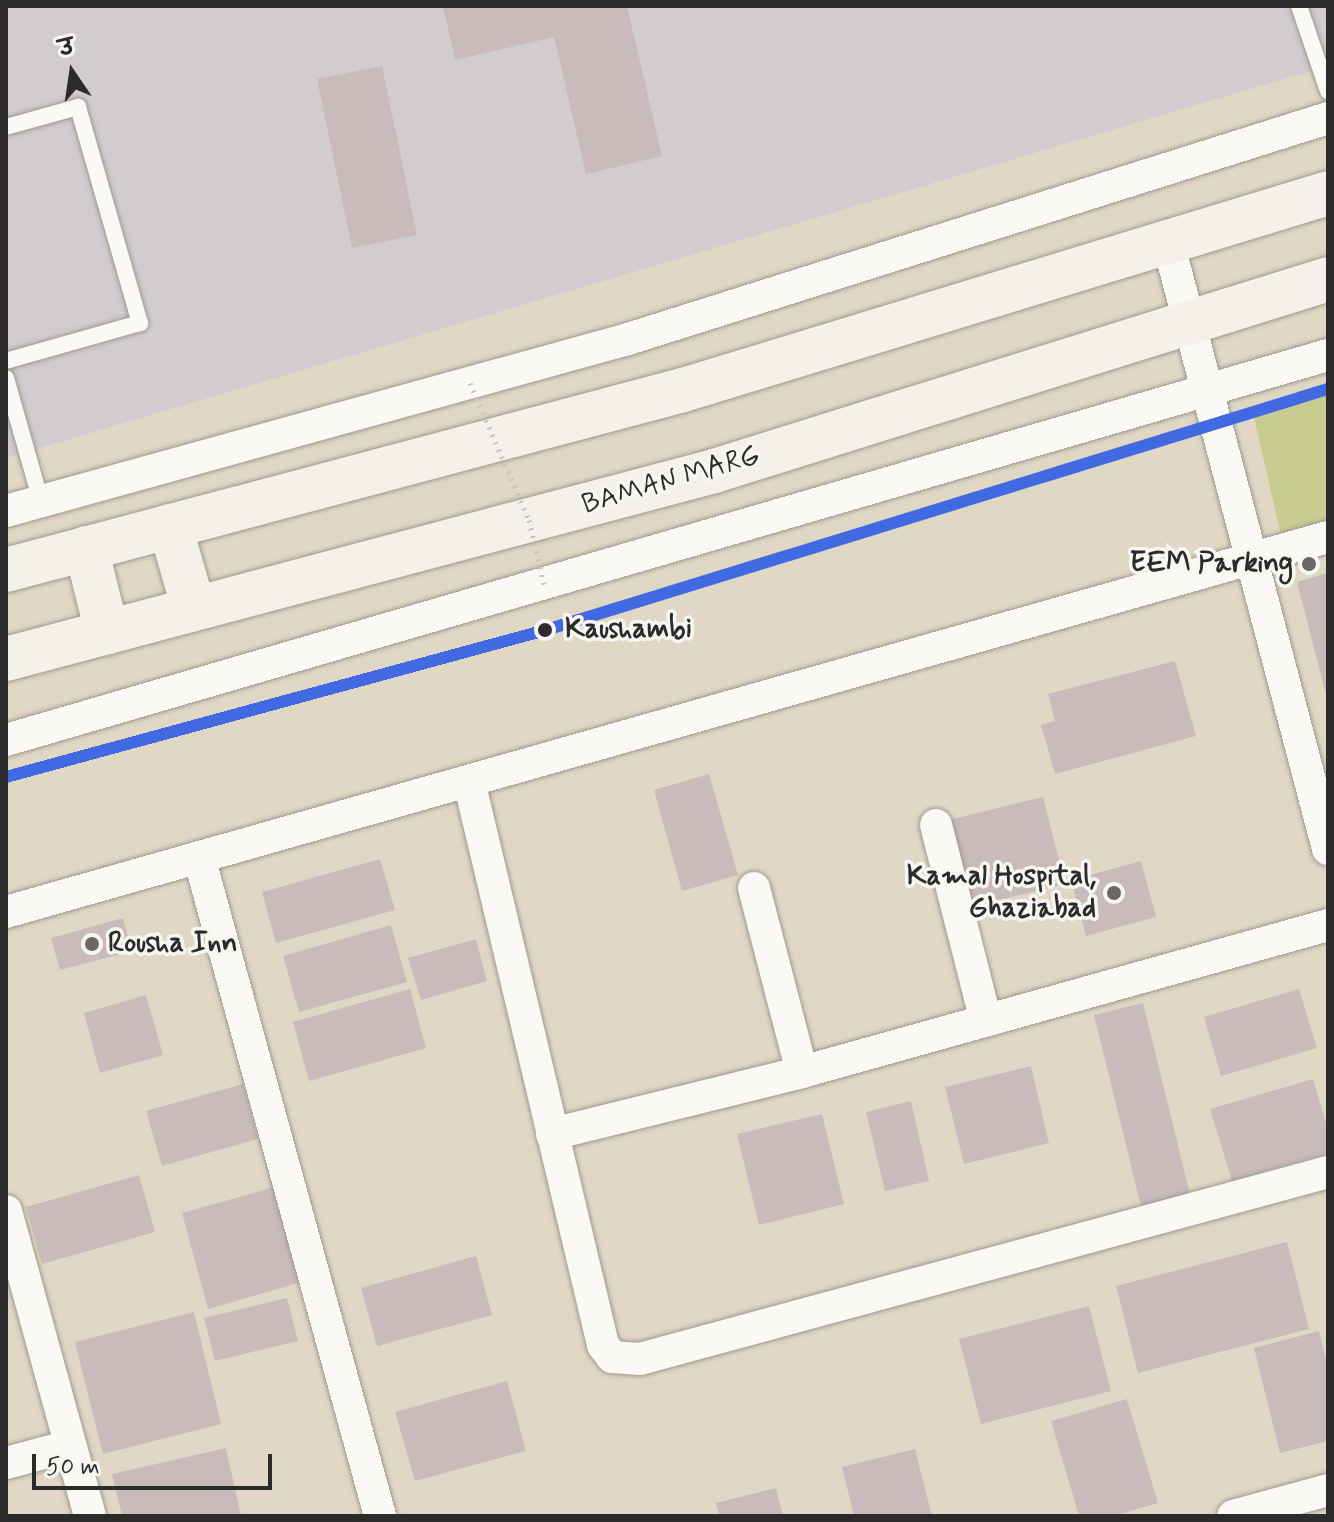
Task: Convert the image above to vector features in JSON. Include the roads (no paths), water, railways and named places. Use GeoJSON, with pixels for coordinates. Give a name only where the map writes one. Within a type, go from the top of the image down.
{"type":"FeatureCollection","features":[{"type":"Feature","properties":{"kind":"main road"},"geometry":{"type":"LineString","coordinates":[[6,570],[683,390],[1328,193]]}},
{"type":"Feature","properties":{"kind":"main road","name":"BAMAN MARG"},"geometry":{"type":"LineString","coordinates":[[6,659],[714,471],[1328,279]]}},
{"type":"Feature","properties":{"kind":"main road"},"geometry":{"type":"LineString","coordinates":[[170,526],[194,609]]}},
{"type":"Feature","properties":{"kind":"main road"},"geometry":{"type":"LineString","coordinates":[[86,548],[107,632]]}},
{"type":"Feature","properties":{"kind":"street"},"geometry":{"type":"LineString","coordinates":[[6,511],[628,339],[1328,118]]}},
{"type":"Feature","properties":{"kind":"street"},"geometry":{"type":"LineString","coordinates":[[1168,242],[1328,849]]}},
{"type":"Feature","properties":{"kind":"street"},"geometry":{"type":"LineString","coordinates":[[6,740],[1328,355]]}},
{"type":"Feature","properties":{"kind":"street"},"geometry":{"type":"LineString","coordinates":[[6,912],[1328,537]]}},
{"type":"Feature","properties":{"kind":"street"},"geometry":{"type":"LineString","coordinates":[[469,781],[603,1345],[612,1357],[626,1360],[1328,1172]]}},
{"type":"Feature","properties":{"kind":"street"},"geometry":{"type":"LineString","coordinates":[[936,825],[986,1021]]}},
{"type":"Feature","properties":{"kind":"street"},"geometry":{"type":"LineString","coordinates":[[199,857],[380,1516]]}},
{"type":"Feature","properties":{"kind":"street"},"geometry":{"type":"LineString","coordinates":[[754,888],[802,1072]]}},
{"type":"Feature","properties":{"kind":"street"},"geometry":{"type":"LineString","coordinates":[[552,1134],[802,1072],[1328,925]]}},
{"type":"Feature","properties":{"kind":"street"},"geometry":{"type":"LineString","coordinates":[[6,1211],[90,1516]]}},
{"type":"Feature","properties":{"kind":"street"},"geometry":{"type":"LineString","coordinates":[[6,1463],[70,1446]]}},
{"type":"Feature","properties":{"kind":"street"},"geometry":{"type":"LineString","coordinates":[[1233,1516],[1328,1490]]}},
{"type":"Feature","properties":{"kind":"lane"},"geometry":{"type":"LineString","coordinates":[[1299,6],[1328,91]]}},
{"type":"Feature","properties":{"kind":"lane"},"geometry":{"type":"LineString","coordinates":[[6,127],[78,107],[140,323],[6,361]]}},
{"type":"Feature","properties":{"kind":"lane"},"geometry":{"type":"LineString","coordinates":[[6,378],[41,502]]}},
{"type":"Feature","properties":{"kind":"place","name":"EEM Parking"},"geometry":{"type":"Point","coordinates":[1309,564]}},
{"type":"Feature","properties":{"kind":"place","name":"Kaushambi"},"geometry":{"type":"Point","coordinates":[545,630]}},
{"type":"Feature","properties":{"kind":"place","name":"Kamal Hospital, Ghaziabad"},"geometry":{"type":"Point","coordinates":[1114,893]}},
{"type":"Feature","properties":{"kind":"place","name":"Rousha Inn"},"geometry":{"type":"Point","coordinates":[92,944]}}]}
